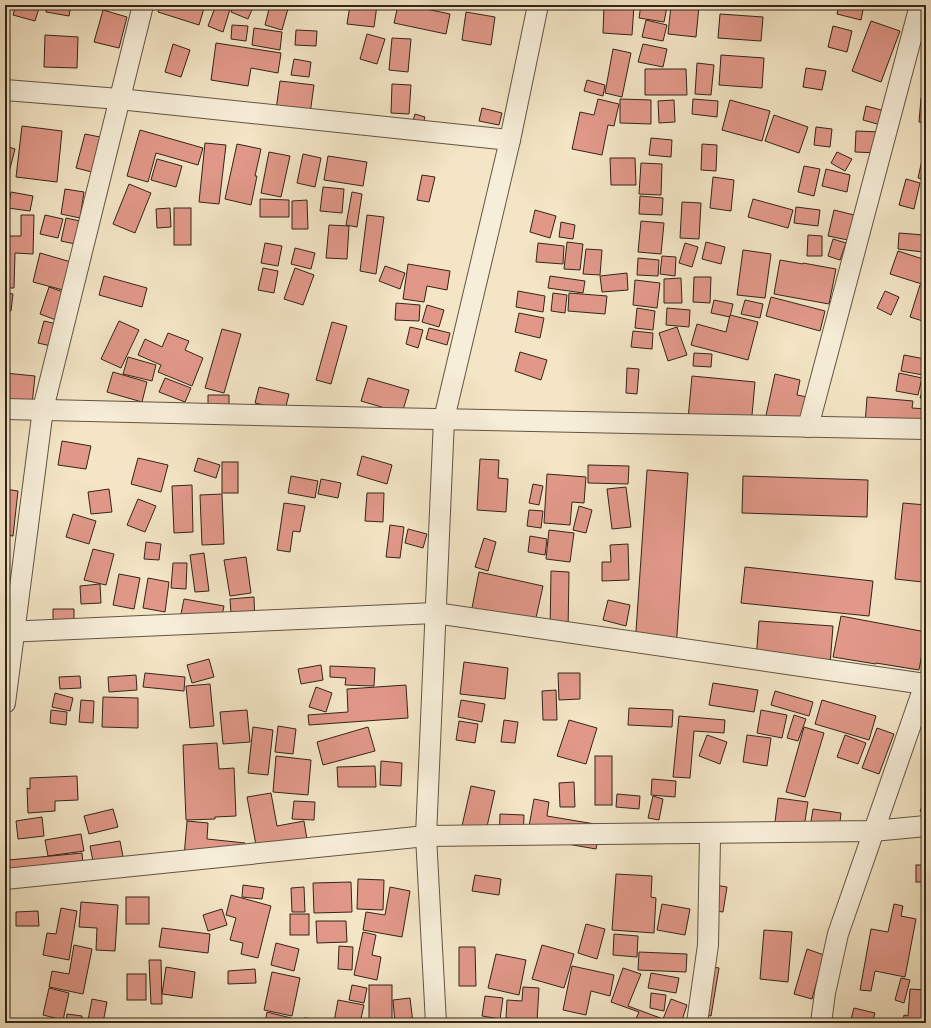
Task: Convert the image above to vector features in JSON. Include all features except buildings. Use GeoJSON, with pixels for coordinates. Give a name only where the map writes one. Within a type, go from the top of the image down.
{"type":"FeatureCollection","features":[{"type":"Feature","properties":{"kind":"street"},"geometry":{"type":"LineString","coordinates":[[5,703],[10,632],[43,410],[143,5]]}},
{"type":"Feature","properties":{"kind":"street"},"geometry":{"type":"LineString","coordinates":[[436,1023],[426,836],[444,419],[510,140],[538,5]]}},
{"type":"Feature","properties":{"kind":"street"},"geometry":{"type":"LineString","coordinates":[[808,427],[920,5]]}},
{"type":"Feature","properties":{"kind":"street"},"geometry":{"type":"LineString","coordinates":[[5,90],[120,99],[510,140]]}},
{"type":"Feature","properties":{"kind":"street"},"geometry":{"type":"LineString","coordinates":[[5,408],[926,429]]}},
{"type":"Feature","properties":{"kind":"street"},"geometry":{"type":"LineString","coordinates":[[10,632],[435,613],[925,682],[838,934],[825,993],[821,1023]]}},
{"type":"Feature","properties":{"kind":"street"},"geometry":{"type":"LineString","coordinates":[[5,879],[426,836],[873,831],[926,826]]}},
{"type":"Feature","properties":{"kind":"street"},"geometry":{"type":"LineString","coordinates":[[697,1023],[708,945],[710,839],[707,833]]}}]}
